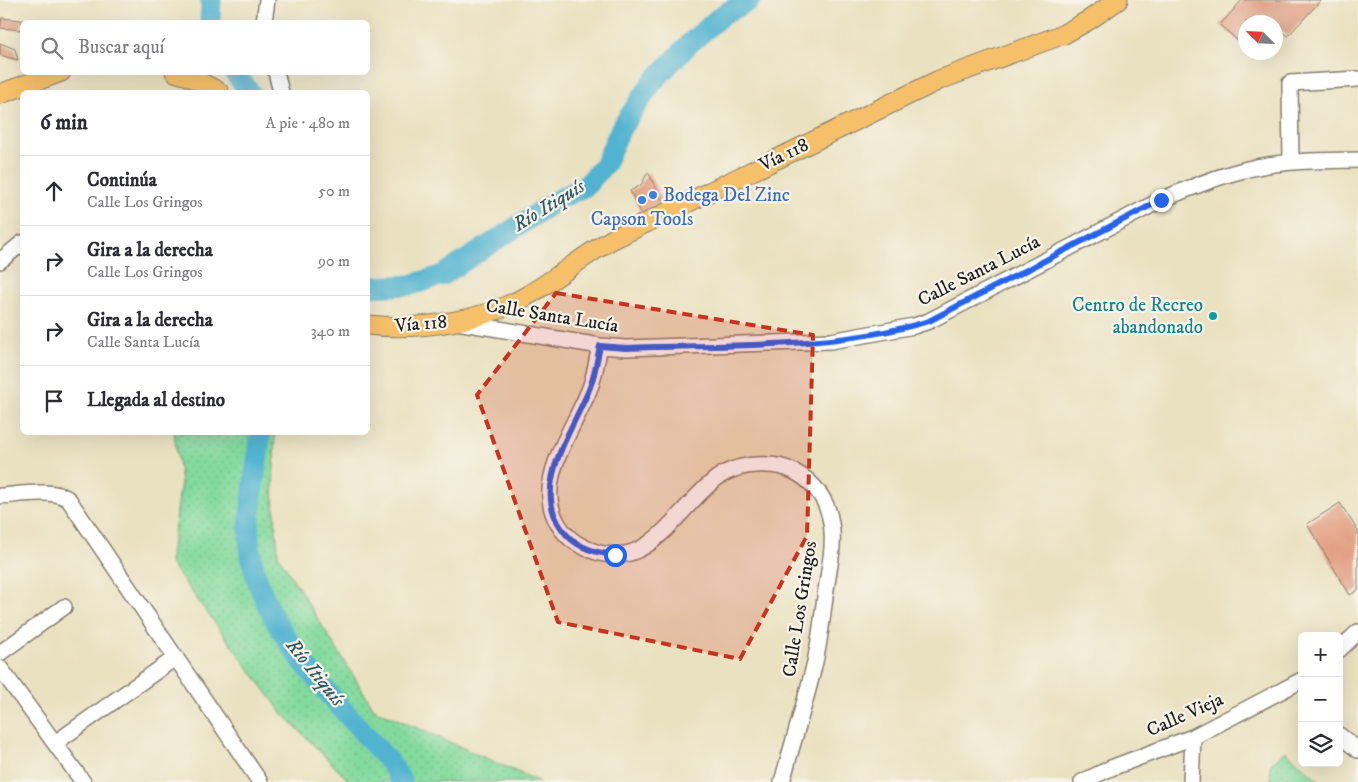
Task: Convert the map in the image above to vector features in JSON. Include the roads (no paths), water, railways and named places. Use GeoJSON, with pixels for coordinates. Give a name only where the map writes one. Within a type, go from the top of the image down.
{"type":"FeatureCollection","features":[{"type":"Feature","properties":{"kind":"main road","name":"Vía 118"},"geometry":{"type":"LineString","coordinates":[[370,325],[390,327],[475,318],[511,305],[531,294],[576,262],[613,239],[939,80],[1064,34],[1118,0]]}},
{"type":"Feature","properties":{"kind":"main road"},"geometry":{"type":"LineString","coordinates":[[0,94],[53,75]]}},
{"type":"Feature","properties":{"kind":"main road"},"geometry":{"type":"LineString","coordinates":[[185,75],[216,90]]}},
{"type":"Feature","properties":{"kind":"street"},"geometry":{"type":"LineString","coordinates":[[264,20],[267,0]]}},
{"type":"Feature","properties":{"kind":"street"},"geometry":{"type":"LineString","coordinates":[[277,75],[280,90]]}},
{"type":"Feature","properties":{"kind":"street"},"geometry":{"type":"LineString","coordinates":[[1291,162],[1290,83],[1358,79]]}},
{"type":"Feature","properties":{"kind":"street","name":"Calle Santa Lucía"},"geometry":{"type":"LineString","coordinates":[[453,321],[600,346],[626,348],[831,341],[914,326],[929,321],[1161,200],[1241,170],[1291,162],[1358,160]]}},
{"type":"Feature","properties":{"kind":"street"},"geometry":{"type":"LineString","coordinates":[[0,261],[20,245]]}},
{"type":"Feature","properties":{"kind":"street"},"geometry":{"type":"LineString","coordinates":[[510,331],[505,324],[504,316],[511,305]]}},
{"type":"Feature","properties":{"kind":"street","name":"Calle Los Gringos"},"geometry":{"type":"LineString","coordinates":[[600,346],[590,386],[554,470],[550,485],[552,512],[561,528],[573,541],[587,549],[615,555],[629,554],[646,547],[660,536],[712,481],[727,472],[744,466],[779,466],[794,472],[815,488],[828,509],[831,522],[832,551],[818,650],[782,782]]}},
{"type":"Feature","properties":{"kind":"street"},"geometry":{"type":"LineString","coordinates":[[0,496],[53,494],[65,496],[69,500],[260,782]]}},
{"type":"Feature","properties":{"kind":"street"},"geometry":{"type":"LineString","coordinates":[[0,653],[64,607]]}},
{"type":"Feature","properties":{"kind":"street"},"geometry":{"type":"LineString","coordinates":[[1343,646],[1358,632]]}},
{"type":"Feature","properties":{"kind":"street"},"geometry":{"type":"LineString","coordinates":[[55,743],[175,658]]}},
{"type":"Feature","properties":{"kind":"street"},"geometry":{"type":"LineString","coordinates":[[0,668],[83,782]]}},
{"type":"Feature","properties":{"kind":"street","name":"Calle Vieja"},"geometry":{"type":"LineString","coordinates":[[1082,782],[1111,768],[1193,737],[1298,684]]}},
{"type":"Feature","properties":{"kind":"street"},"geometry":{"type":"LineString","coordinates":[[1191,782],[1193,737]]}},
{"type":"Feature","properties":{"kind":"street"},"geometry":{"type":"LineString","coordinates":[[1343,738],[1358,750]]}},
{"type":"Feature","properties":{"kind":"waterway"},"geometry":{"type":"LineString","coordinates":[[210,20],[211,0]]}},
{"type":"Feature","properties":{"kind":"waterway","name":"Río Itiquís"},"geometry":{"type":"LineString","coordinates":[[370,287],[411,285],[443,275],[559,199],[586,186],[605,164],[621,128],[652,83],[689,44],[722,15],[750,0]]}},
{"type":"Feature","properties":{"kind":"waterway"},"geometry":{"type":"LineString","coordinates":[[236,75],[248,90]]}},
{"type":"Feature","properties":{"kind":"waterway","name":"Río Itiquís"},"geometry":{"type":"LineString","coordinates":[[261,435],[249,531],[253,564],[263,596],[279,627],[299,657],[391,764],[402,782]]}},
{"type":"Feature","properties":{"kind":"place","name":"Bodega Del Zinc"},"geometry":{"type":"Point","coordinates":[653,195]}},
{"type":"Feature","properties":{"kind":"place","name":"Capson Tools"},"geometry":{"type":"Point","coordinates":[642,200]}},
{"type":"Feature","properties":{"kind":"place","name":"Centro de Recreo abandonado"},"geometry":{"type":"Point","coordinates":[1213,316]}}]}
